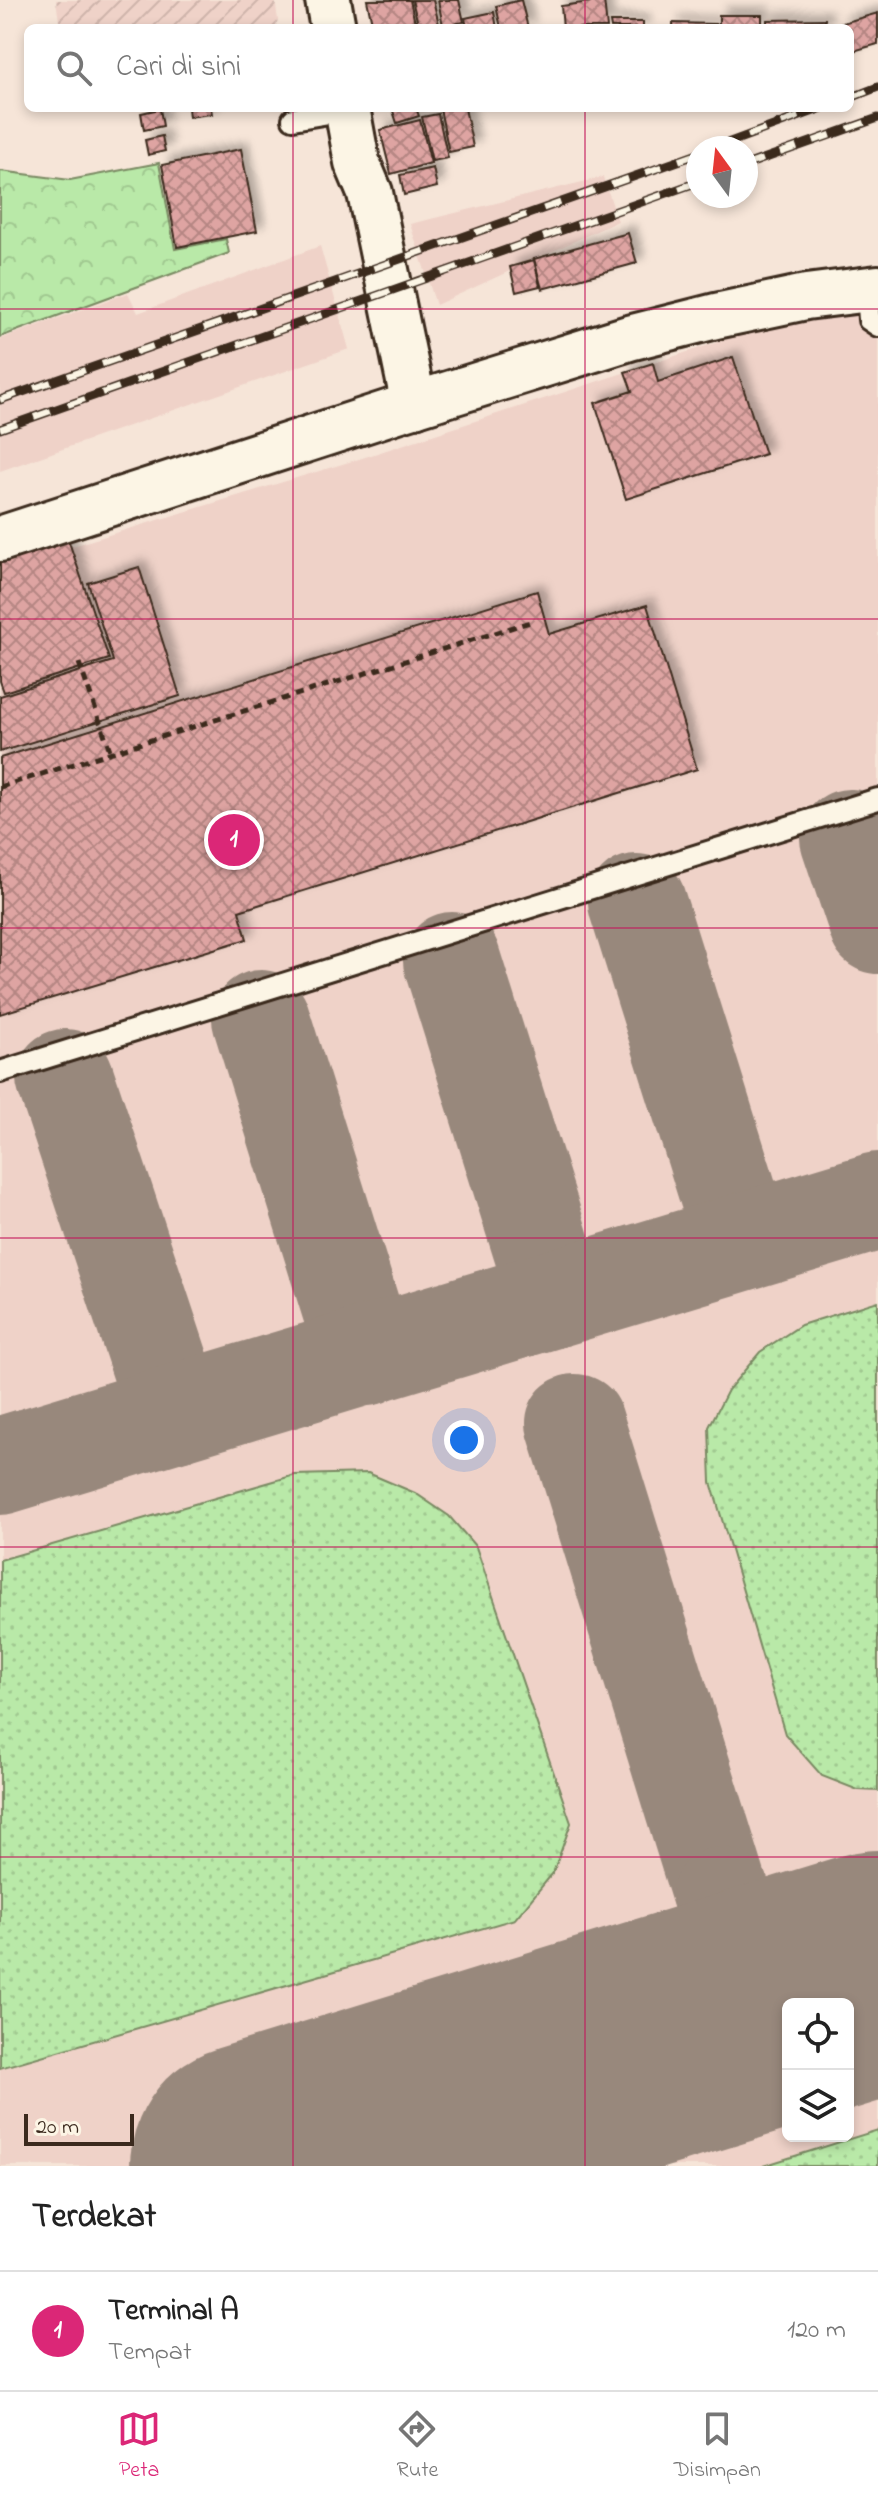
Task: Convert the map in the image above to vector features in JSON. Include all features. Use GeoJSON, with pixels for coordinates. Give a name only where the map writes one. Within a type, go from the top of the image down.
{"type":"FeatureCollection","features":[{"type":"Feature","properties":{"kind":"street"},"geometry":{"type":"LineString","coordinates":[[328,0],[332,24]]}},
{"type":"Feature","properties":{"kind":"street"},"geometry":{"type":"LineString","coordinates":[[348,112],[357,162],[356,196],[406,407]]}},
{"type":"Feature","properties":{"kind":"street"},"geometry":{"type":"LineString","coordinates":[[0,539],[629,338],[806,297],[874,301]]}},
{"type":"Feature","properties":{"kind":"street"},"geometry":{"type":"LineString","coordinates":[[394,350],[427,377],[461,390]]}},
{"type":"Feature","properties":{"kind":"street"},"geometry":{"type":"LineString","coordinates":[[356,424],[380,393],[394,350]]}},
{"type":"Feature","properties":{"kind":"lane"},"geometry":{"type":"LineString","coordinates":[[293,119],[331,112]]}},
{"type":"Feature","properties":{"kind":"lane"},"geometry":{"type":"LineString","coordinates":[[0,1072],[878,799]]}},
{"type":"Feature","properties":{"kind":"path"},"geometry":{"type":"LineString","coordinates":[[0,787],[530,622]]}},
{"type":"Feature","properties":{"kind":"path"},"geometry":{"type":"LineString","coordinates":[[79,663],[111,753]]}},
{"type":"Feature","properties":{"kind":"shaded area"},"geometry":{"type":"Polygon","coordinates":[[[56,0],[275,0],[278,20],[276,24],[59,24],[56,0]]]}},
{"type":"Feature","properties":{"kind":"shaded area"},"geometry":{"type":"Polygon","coordinates":[[[603,177],[618,221],[436,305],[410,224],[603,177]]]}},
{"type":"Feature","properties":{"kind":"shaded area"},"geometry":{"type":"Polygon","coordinates":[[[320,246],[349,349],[0,471],[0,339],[128,293],[138,313],[320,246]]]}},
{"type":"Feature","properties":{"kind":"shaded area"},"geometry":{"type":"Polygon","coordinates":[[[878,314],[878,2166],[0,2166],[0,568],[359,459],[761,328],[878,314]]]}},
{"type":"Feature","properties":{"kind":"green space"},"geometry":{"type":"Polygon","coordinates":[[[159,163],[175,249],[226,239],[229,253],[0,337],[0,171],[70,180],[159,163]]]}},
{"type":"Feature","properties":{"kind":"green space"},"geometry":{"type":"Polygon","coordinates":[[[878,1301],[878,1791],[858,1790],[822,1776],[785,1734],[711,1482],[709,1427],[728,1390],[760,1352],[801,1325],[878,1301]]]}},
{"type":"Feature","properties":{"kind":"green space"},"geometry":{"type":"Polygon","coordinates":[[[368,1473],[415,1493],[449,1516],[476,1547],[571,1823],[553,1873],[515,1919],[0,2068],[0,1560],[295,1475],[368,1473]]]}},
{"type":"Feature","properties":{"kind":"green space"},"geometry":{"type":"Polygon","coordinates":[[[878,2130],[878,2166],[763,2166],[840,2142],[854,2142],[854,2138],[878,2130]]]}},
{"type":"Feature","properties":{"kind":"building"},"geometry":{"type":"Polygon","coordinates":[[[367,0],[410,0],[415,24],[372,24],[367,0]]]}},
{"type":"Feature","properties":{"kind":"building"},"geometry":{"type":"Polygon","coordinates":[[[412,0],[433,0],[439,24],[418,24],[412,0]]]}},
{"type":"Feature","properties":{"kind":"building"},"geometry":{"type":"Polygon","coordinates":[[[438,0],[459,0],[464,22],[443,24],[438,0]]]}},
{"type":"Feature","properties":{"kind":"building"},"geometry":{"type":"Polygon","coordinates":[[[521,0],[527,24],[500,24],[496,6],[521,0]]]}},
{"type":"Feature","properties":{"kind":"building"},"geometry":{"type":"Polygon","coordinates":[[[604,0],[607,24],[563,24],[561,6],[604,0]]]}},
{"type":"Feature","properties":{"kind":"building"},"geometry":{"type":"Polygon","coordinates":[[[494,12],[496,24],[466,24],[465,18],[494,12]]]}},
{"type":"Feature","properties":{"kind":"building"},"geometry":{"type":"Polygon","coordinates":[[[878,13],[878,44],[854,51],[854,24],[839,24],[878,13]]]}},
{"type":"Feature","properties":{"kind":"building"},"geometry":{"type":"Polygon","coordinates":[[[719,15],[762,15],[762,24],[719,24],[719,15]]]}},
{"type":"Feature","properties":{"kind":"building"},"geometry":{"type":"Polygon","coordinates":[[[825,19],[825,24],[767,24],[767,20],[825,19]]]}},
{"type":"Feature","properties":{"kind":"building"},"geometry":{"type":"Polygon","coordinates":[[[610,22],[643,22],[643,24],[610,22]]]}},
{"type":"Feature","properties":{"kind":"building"},"geometry":{"type":"Polygon","coordinates":[[[161,112],[163,126],[144,130],[141,113],[161,112]]]}},
{"type":"Feature","properties":{"kind":"building"},"geometry":{"type":"Polygon","coordinates":[[[188,112],[212,112],[212,114],[189,117],[188,112]]]}},
{"type":"Feature","properties":{"kind":"building"},"geometry":{"type":"Polygon","coordinates":[[[393,112],[418,112],[419,116],[397,123],[393,112]]]}},
{"type":"Feature","properties":{"kind":"building"},"geometry":{"type":"Polygon","coordinates":[[[441,112],[466,112],[473,147],[449,152],[441,112]]]}},
{"type":"Feature","properties":{"kind":"building"},"geometry":{"type":"Polygon","coordinates":[[[438,114],[448,158],[432,161],[422,117],[438,114]]]}},
{"type":"Feature","properties":{"kind":"building"},"geometry":{"type":"Polygon","coordinates":[[[420,120],[431,163],[391,174],[380,130],[420,120]]]}},
{"type":"Feature","properties":{"kind":"building"},"geometry":{"type":"Polygon","coordinates":[[[162,136],[165,151],[148,155],[145,140],[162,136]]]}},
{"type":"Feature","properties":{"kind":"building"},"geometry":{"type":"Polygon","coordinates":[[[241,149],[257,231],[177,247],[162,165],[241,149]]]}},
{"type":"Feature","properties":{"kind":"building"},"geometry":{"type":"Polygon","coordinates":[[[433,168],[437,187],[404,195],[400,175],[433,168]]]}},
{"type":"Feature","properties":{"kind":"building"},"geometry":{"type":"Polygon","coordinates":[[[628,233],[637,263],[542,289],[534,259],[628,233]]]}},
{"type":"Feature","properties":{"kind":"building"},"geometry":{"type":"Polygon","coordinates":[[[534,260],[540,286],[516,292],[510,267],[534,260]]]}},
{"type":"Feature","properties":{"kind":"building"},"geometry":{"type":"Polygon","coordinates":[[[733,357],[765,454],[626,499],[595,403],[632,391],[625,372],[653,363],[658,382],[733,357]]]}},
{"type":"Feature","properties":{"kind":"building"},"geometry":{"type":"Polygon","coordinates":[[[68,539],[109,659],[4,692],[0,681],[0,563],[68,539]]]}},
{"type":"Feature","properties":{"kind":"building"},"geometry":{"type":"Polygon","coordinates":[[[139,567],[180,696],[0,752],[0,696],[113,661],[88,583],[139,567]]]}},
{"type":"Feature","properties":{"kind":"building"},"geometry":{"type":"Polygon","coordinates":[[[537,591],[549,634],[647,605],[697,769],[239,911],[247,939],[0,1014],[0,758],[537,591]]]}},
{"type":"Feature","properties":{"kind":"taxiway"},"geometry":{"type":"LineString","coordinates":[[849,838],[878,925]]}},
{"type":"Feature","properties":{"kind":"taxiway"},"geometry":{"type":"LineString","coordinates":[[637,903],[743,1241]]}},
{"type":"Feature","properties":{"kind":"taxiway"},"geometry":{"type":"LineString","coordinates":[[452,961],[557,1297]]}},
{"type":"Feature","properties":{"kind":"taxiway"},"geometry":{"type":"LineString","coordinates":[[261,1019],[366,1357]]}},
{"type":"Feature","properties":{"kind":"taxiway"},"geometry":{"type":"LineString","coordinates":[[65,1078],[176,1413]]}},
{"type":"Feature","properties":{"kind":"taxiway"},"geometry":{"type":"LineString","coordinates":[[0,1466],[878,1201]]}},
{"type":"Feature","properties":{"kind":"taxiway"},"geometry":{"type":"LineString","coordinates":[[575,1423],[721,1896],[726,1921],[728,1947],[722,1974],[707,1998],[666,2038]]}},
{"type":"Feature","properties":{"kind":"taxiway"},"geometry":{"type":"LineString","coordinates":[[721,1896],[751,1940],[773,1959],[811,1972],[864,1977]]}},
{"type":"Feature","properties":{"kind":"runway"},"geometry":{"type":"LineString","coordinates":[[253,2166],[878,1973]]}},
{"type":"Feature","properties":{"kind":"railway"},"geometry":{"type":"LineString","coordinates":[[854,96],[878,87]]}},
{"type":"Feature","properties":{"kind":"railway"},"geometry":{"type":"LineString","coordinates":[[746,136],[811,112]]}},
{"type":"Feature","properties":{"kind":"railway"},"geometry":{"type":"LineString","coordinates":[[758,161],[878,118]]}},
{"type":"Feature","properties":{"kind":"railway"},"geometry":{"type":"LineString","coordinates":[[0,400],[686,158]]}},
{"type":"Feature","properties":{"kind":"railway"},"geometry":{"type":"LineString","coordinates":[[0,429],[686,186]]}},
{"type":"Feature","properties":{"kind":"place","name":"Terminal A"},"geometry":{"type":"Point","coordinates":[234,840]}}]}
